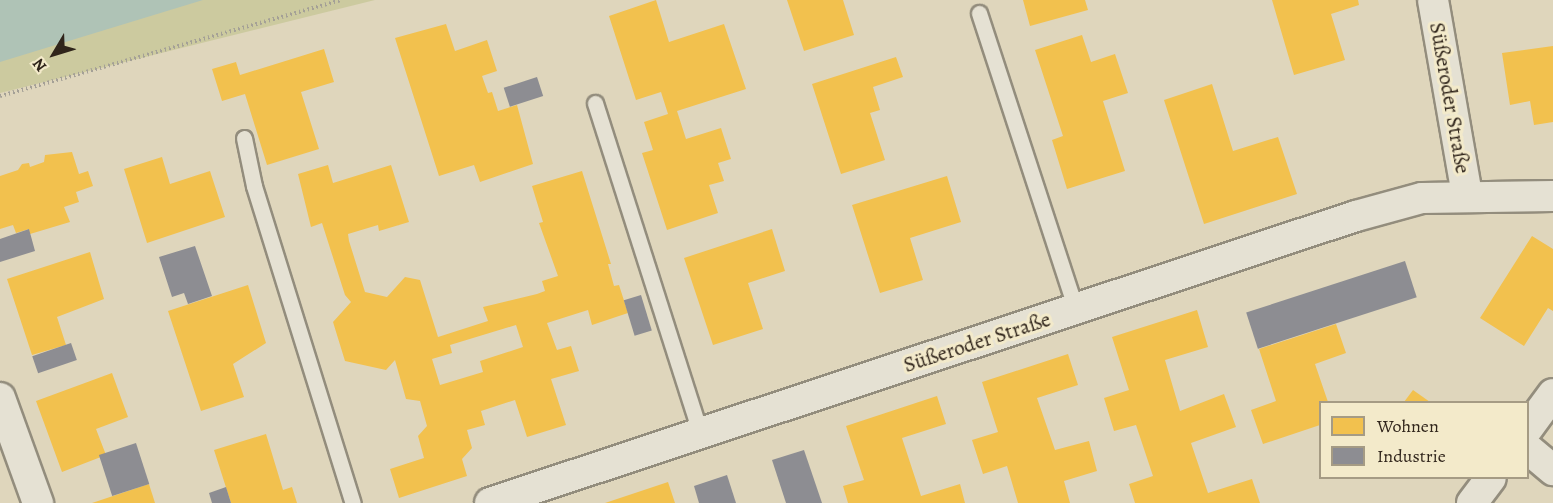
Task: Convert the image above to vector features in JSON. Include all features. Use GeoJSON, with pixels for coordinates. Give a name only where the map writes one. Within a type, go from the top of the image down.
{"type":"FeatureCollection","features":[{"type":"Feature","properties":{"kind":"street","name":"Süßeroder Straße"},"geometry":{"type":"LineString","coordinates":[[1433,0],[1467,195]]}},
{"type":"Feature","properties":{"kind":"street","name":"Süßeroder Straße"},"geometry":{"type":"LineString","coordinates":[[490,503],[1356,216],[1422,198],[1467,195],[1553,196]]}},
{"type":"Feature","properties":{"kind":"street"},"geometry":{"type":"LineString","coordinates":[[1529,425],[1553,394]]}},
{"type":"Feature","properties":{"kind":"street"},"geometry":{"type":"LineString","coordinates":[[0,398],[38,503]]}},
{"type":"Feature","properties":{"kind":"street"},"geometry":{"type":"LineString","coordinates":[[1529,451],[1553,470]]}},
{"type":"Feature","properties":{"kind":"street"},"geometry":{"type":"LineString","coordinates":[[1472,503],[1490,479]]}},
{"type":"Feature","properties":{"kind":"lane"},"geometry":{"type":"LineString","coordinates":[[979,13],[1076,310]]}},
{"type":"Feature","properties":{"kind":"lane"},"geometry":{"type":"LineString","coordinates":[[595,103],[700,433]]}},
{"type":"Feature","properties":{"kind":"lane"},"geometry":{"type":"LineString","coordinates":[[244,138],[254,186],[353,503]]}},
{"type":"Feature","properties":{"kind":"path"},"geometry":{"type":"LineString","coordinates":[[0,96],[342,0]]}},
{"type":"Feature","properties":{"kind":"shaded area"},"geometry":{"type":"Polygon","coordinates":[[[0,0],[375,0],[0,93],[0,0]]]}},
{"type":"Feature","properties":{"kind":"shaded area"},"geometry":{"type":"Polygon","coordinates":[[[0,0],[203,0],[0,62],[0,0]]]}},
{"type":"Feature","properties":{"kind":"building: Wohnen"},"geometry":{"type":"Polygon","coordinates":[[[656,0],[669,42],[724,24],[746,89],[677,111],[686,139],[721,128],[731,159],[718,163],[724,181],[709,185],[718,213],[667,230],[642,153],[653,150],[644,122],[668,114],[661,92],[636,100],[609,16],[656,0]]]}},
{"type":"Feature","properties":{"kind":"building: Wohnen"},"geometry":{"type":"Polygon","coordinates":[[[787,0],[843,0],[854,35],[804,51],[787,0]]]}},
{"type":"Feature","properties":{"kind":"building: Wohnen"},"geometry":{"type":"Polygon","coordinates":[[[1023,0],[1085,0],[1088,10],[1030,26],[1023,0]]]}},
{"type":"Feature","properties":{"kind":"building: Wohnen"},"geometry":{"type":"Polygon","coordinates":[[[1272,0],[1358,0],[1359,5],[1331,14],[1345,60],[1294,75],[1272,0]]]}},
{"type":"Feature","properties":{"kind":"building: Wohnen"},"geometry":{"type":"Polygon","coordinates":[[[446,24],[455,51],[487,40],[497,71],[482,76],[488,93],[492,92],[498,111],[517,105],[533,164],[480,182],[474,165],[439,176],[395,38],[446,24]]]}},
{"type":"Feature","properties":{"kind":"building: Wohnen"},"geometry":{"type":"Polygon","coordinates":[[[1082,35],[1091,62],[1115,54],[1128,93],[1103,101],[1125,171],[1067,189],[1052,140],[1063,136],[1035,50],[1082,35]]]}},
{"type":"Feature","properties":{"kind":"building: Wohnen"},"geometry":{"type":"Polygon","coordinates":[[[1553,46],[1553,122],[1534,125],[1530,101],[1510,105],[1502,53],[1553,46]]]}},
{"type":"Feature","properties":{"kind":"building: Wohnen"},"geometry":{"type":"Polygon","coordinates":[[[324,49],[334,82],[301,92],[319,149],[267,165],[245,94],[222,101],[212,69],[236,62],[240,75],[324,49]]]}},
{"type":"Feature","properties":{"kind":"building: Wohnen"},"geometry":{"type":"Polygon","coordinates":[[[896,57],[903,77],[873,87],[880,110],[870,113],[885,160],[841,174],[812,84],[896,57]]]}},
{"type":"Feature","properties":{"kind":"building: Wohnen"},"geometry":{"type":"Polygon","coordinates":[[[1212,84],[1233,151],[1278,137],[1297,194],[1204,224],[1164,100],[1212,84]]]}},
{"type":"Feature","properties":{"kind":"building: Wohnen"},"geometry":{"type":"Polygon","coordinates":[[[72,152],[79,174],[88,171],[93,186],[76,192],[79,202],[64,207],[70,222],[30,234],[29,229],[16,233],[13,225],[0,229],[0,176],[18,170],[22,164],[29,163],[30,167],[44,162],[45,155],[72,152]]]}},
{"type":"Feature","properties":{"kind":"building: Wohnen"},"geometry":{"type":"Polygon","coordinates":[[[162,157],[170,184],[210,171],[225,217],[147,243],[124,169],[162,157]]]}},
{"type":"Feature","properties":{"kind":"building: Wohnen"},"geometry":{"type":"Polygon","coordinates":[[[328,165],[333,183],[391,165],[409,222],[379,231],[378,225],[348,234],[349,241],[365,292],[387,297],[405,277],[420,280],[438,337],[488,321],[483,307],[545,291],[542,281],[558,276],[539,223],[543,222],[532,186],[582,171],[611,264],[608,264],[614,286],[619,285],[628,313],[592,325],[588,310],[547,323],[557,350],[571,346],[579,371],[551,379],[566,425],[527,437],[515,400],[481,411],[485,425],[467,430],[472,448],[462,459],[467,476],[399,498],[390,469],[424,458],[418,436],[427,426],[420,401],[406,399],[395,360],[386,370],[345,361],[333,322],[351,302],[345,295],[322,223],[311,227],[298,174],[328,165]],[[516,325],[450,345],[452,353],[432,359],[440,385],[483,372],[480,361],[523,347],[516,325]]]}},
{"type":"Feature","properties":{"kind":"building: Wohnen"},"geometry":{"type":"Polygon","coordinates":[[[947,176],[961,222],[910,238],[923,280],[880,293],[852,205],[947,176]]]}},
{"type":"Feature","properties":{"kind":"building: Wohnen"},"geometry":{"type":"Polygon","coordinates":[[[772,229],[785,271],[748,283],[763,329],[713,345],[684,258],[772,229]]]}},
{"type":"Feature","properties":{"kind":"building: Wohnen"},"geometry":{"type":"Polygon","coordinates":[[[1532,236],[1553,249],[1553,311],[1548,308],[1524,346],[1480,318],[1532,236]]]}},
{"type":"Feature","properties":{"kind":"building: Wohnen"},"geometry":{"type":"Polygon","coordinates":[[[90,252],[104,299],[57,317],[66,345],[32,355],[7,279],[90,252]]]}},
{"type":"Feature","properties":{"kind":"building: Wohnen"},"geometry":{"type":"Polygon","coordinates":[[[248,285],[266,343],[233,364],[244,397],[201,411],[168,311],[248,285]]]}},
{"type":"Feature","properties":{"kind":"building: Wohnen"},"geometry":{"type":"Polygon","coordinates":[[[1197,310],[1208,347],[1165,360],[1180,411],[1224,394],[1236,427],[1191,443],[1208,493],[1252,479],[1260,503],[1135,503],[1129,484],[1153,476],[1136,425],[1114,431],[1104,398],[1129,390],[1112,337],[1197,310]]]}},
{"type":"Feature","properties":{"kind":"building: Wohnen"},"geometry":{"type":"Polygon","coordinates":[[[1336,324],[1346,353],[1315,364],[1328,401],[1319,401],[1319,425],[1263,444],[1251,410],[1276,401],[1259,349],[1336,324]]]}},
{"type":"Feature","properties":{"kind":"building: Wohnen"},"geometry":{"type":"Polygon","coordinates":[[[1068,354],[1078,385],[1037,398],[1055,450],[1089,441],[1097,471],[1064,481],[1070,503],[1018,503],[1007,466],[983,474],[972,440],[998,432],[982,382],[1068,354]]]}},
{"type":"Feature","properties":{"kind":"building: Wohnen"},"geometry":{"type":"Polygon","coordinates":[[[112,373],[128,417],[96,429],[106,455],[62,472],[36,401],[112,373]]]}},
{"type":"Feature","properties":{"kind":"building: Wohnen"},"geometry":{"type":"Polygon","coordinates":[[[1413,390],[1429,401],[1405,401],[1413,390]]]}},
{"type":"Feature","properties":{"kind":"building: Wohnen"},"geometry":{"type":"Polygon","coordinates":[[[937,396],[946,424],[902,438],[921,496],[960,484],[965,503],[848,503],[843,486],[864,480],[846,426],[937,396]]]}},
{"type":"Feature","properties":{"kind":"building: Wohnen"},"geometry":{"type":"Polygon","coordinates":[[[266,434],[283,490],[292,487],[297,503],[231,503],[214,450],[266,434]]]}},
{"type":"Feature","properties":{"kind":"building: Wohnen"},"geometry":{"type":"Polygon","coordinates":[[[668,482],[675,503],[605,503],[668,482]]]}},
{"type":"Feature","properties":{"kind":"building: Wohnen"},"geometry":{"type":"Polygon","coordinates":[[[149,484],[155,503],[92,503],[149,484]]]}},
{"type":"Feature","properties":{"kind":"building: Industrie"},"geometry":{"type":"Polygon","coordinates":[[[537,77],[543,96],[510,107],[504,88],[537,77]]]}},
{"type":"Feature","properties":{"kind":"building: Industrie"},"geometry":{"type":"Polygon","coordinates":[[[29,229],[35,251],[0,262],[0,239],[29,229]]]}},
{"type":"Feature","properties":{"kind":"building: Industrie"},"geometry":{"type":"Polygon","coordinates":[[[195,246],[212,296],[188,304],[184,293],[172,297],[159,257],[195,246]]]}},
{"type":"Feature","properties":{"kind":"building: Industrie"},"geometry":{"type":"Polygon","coordinates":[[[1405,261],[1417,297],[1258,349],[1246,313],[1405,261]]]}},
{"type":"Feature","properties":{"kind":"building: Industrie"},"geometry":{"type":"Polygon","coordinates":[[[641,295],[652,330],[635,336],[624,300],[641,295]]]}},
{"type":"Feature","properties":{"kind":"building: Industrie"},"geometry":{"type":"Polygon","coordinates":[[[71,343],[77,360],[38,373],[32,356],[71,343]]]}},
{"type":"Feature","properties":{"kind":"building: Industrie"},"geometry":{"type":"Polygon","coordinates":[[[136,443],[149,484],[112,496],[99,455],[136,443]]]}},
{"type":"Feature","properties":{"kind":"building: Industrie"},"geometry":{"type":"Polygon","coordinates":[[[804,450],[822,503],[786,503],[772,460],[804,450]]]}},
{"type":"Feature","properties":{"kind":"building: Industrie"},"geometry":{"type":"Polygon","coordinates":[[[727,475],[736,503],[699,503],[694,486],[727,475]]]}},
{"type":"Feature","properties":{"kind":"building: Industrie"},"geometry":{"type":"Polygon","coordinates":[[[226,487],[231,503],[212,503],[209,493],[226,487]]]}}]}
